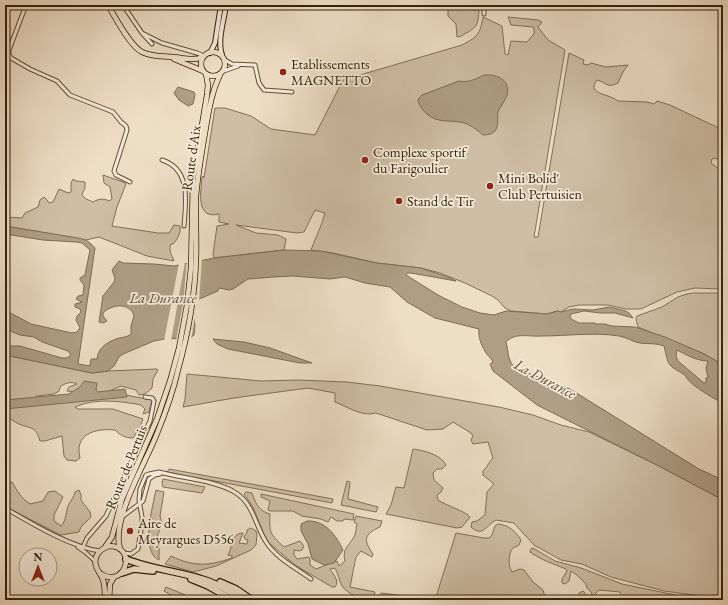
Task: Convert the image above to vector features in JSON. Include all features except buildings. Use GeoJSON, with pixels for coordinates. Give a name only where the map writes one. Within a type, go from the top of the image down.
{"type":"FeatureCollection","features":[{"type":"Feature","properties":{"kind":"highway"},"geometry":{"type":"LineString","coordinates":[[123,554],[148,567],[224,584],[236,589],[252,600]]}},
{"type":"Feature","properties":{"kind":"highway"},"geometry":{"type":"LineString","coordinates":[[122,573],[134,569],[168,573],[230,591],[243,600]]}},
{"type":"Feature","properties":{"kind":"highway"},"geometry":{"type":"LineString","coordinates":[[202,579],[237,600]]}},
{"type":"Feature","properties":{"kind":"highway"},"geometry":{"type":"LineString","coordinates":[[213,586],[227,600]]}},
{"type":"Feature","properties":{"kind":"highway"},"geometry":{"type":"LineString","coordinates":[[213,586],[233,600]]}},
{"type":"Feature","properties":{"kind":"main road"},"geometry":{"type":"LineString","coordinates":[[108,5],[131,42],[137,49],[147,54],[192,59],[204,57],[210,53],[216,52],[222,55]]}},
{"type":"Feature","properties":{"kind":"main road"},"geometry":{"type":"LineString","coordinates":[[210,53],[215,43],[221,5]]}},
{"type":"Feature","properties":{"kind":"main road"},"geometry":{"type":"LineString","coordinates":[[169,57],[211,76],[220,75],[226,66],[220,49],[226,5]]}},
{"type":"Feature","properties":{"kind":"main road"},"geometry":{"type":"LineString","coordinates":[[204,57],[201,66],[205,72]]}},
{"type":"Feature","properties":{"kind":"main road","name":"Route d'Aix"},"geometry":{"type":"LineString","coordinates":[[194,247],[192,187],[207,95],[208,85],[205,72]]}},
{"type":"Feature","properties":{"kind":"main road","name":"Route d'Aix"},"geometry":{"type":"LineString","coordinates":[[194,247],[198,179],[210,102],[214,87],[220,75]]}},
{"type":"Feature","properties":{"kind":"main road"},"geometry":{"type":"LineString","coordinates":[[168,395],[186,321],[194,247]]}},
{"type":"Feature","properties":{"kind":"main road","name":"Route de Pertuis"},"geometry":{"type":"LineString","coordinates":[[123,554],[118,534],[122,518],[130,495],[156,435],[168,395]]}},
{"type":"Feature","properties":{"kind":"main road","name":"Route de Pertuis"},"geometry":{"type":"LineString","coordinates":[[105,547],[112,537],[122,499],[168,395]]}},
{"type":"Feature","properties":{"kind":"main road"},"geometry":{"type":"LineString","coordinates":[[101,574],[107,577],[114,577],[122,573],[125,568],[123,554],[113,546],[105,547],[100,551],[96,555],[95,561],[104,582],[105,600]]}},
{"type":"Feature","properties":{"kind":"main road"},"geometry":{"type":"LineString","coordinates":[[109,600],[110,587],[114,577]]}},
{"type":"Feature","properties":{"kind":"street"},"geometry":{"type":"LineString","coordinates":[[26,5],[9,50],[10,55],[13,59],[30,69],[57,80],[70,95],[115,113],[119,120],[126,126],[127,130],[114,171],[116,175],[130,182]]}},
{"type":"Feature","properties":{"kind":"street"},"geometry":{"type":"LineString","coordinates":[[122,5],[142,33],[152,44]]}},
{"type":"Feature","properties":{"kind":"street"},"geometry":{"type":"LineString","coordinates":[[484,5],[484,14]]}},
{"type":"Feature","properties":{"kind":"street"},"geometry":{"type":"LineString","coordinates":[[142,33],[162,43],[196,53],[204,57]]}},
{"type":"Feature","properties":{"kind":"street"},"geometry":{"type":"LineString","coordinates":[[225,60],[230,63],[240,65],[255,65],[258,83],[264,90],[292,92]]}},
{"type":"Feature","properties":{"kind":"street"},"geometry":{"type":"LineString","coordinates":[[224,71],[240,65]]}},
{"type":"Feature","properties":{"kind":"street"},"geometry":{"type":"LineString","coordinates":[[162,160],[171,163],[176,167],[184,186],[186,201],[184,226]]}},
{"type":"Feature","properties":{"kind":"street"},"geometry":{"type":"LineString","coordinates":[[83,548],[87,538],[106,516],[150,422],[154,401],[152,398],[145,397]]}},
{"type":"Feature","properties":{"kind":"street"},"geometry":{"type":"LineString","coordinates":[[123,554],[131,554],[138,549],[142,524],[138,496],[146,476],[155,472],[218,485],[236,493],[254,515],[261,534],[269,547],[282,559],[311,579]]}},
{"type":"Feature","properties":{"kind":"street"},"geometry":{"type":"LineString","coordinates":[[122,518],[139,505],[145,496],[151,476],[159,474],[168,475]]}},
{"type":"Feature","properties":{"kind":"street"},"geometry":{"type":"LineString","coordinates":[[5,508],[83,548],[100,551]]}},
{"type":"Feature","properties":{"kind":"street"},"geometry":{"type":"LineString","coordinates":[[72,543],[95,561]]}},
{"type":"Feature","properties":{"kind":"shaded area"},"geometry":{"type":"Polygon","coordinates":[[[447,5],[453,5],[453,8],[476,10],[477,5],[480,5],[478,22],[474,28],[457,37],[456,24],[448,16],[447,5]]]}},
{"type":"Feature","properties":{"kind":"shaded area","name":"Complexe sportif du Farigoulier"},"geometry":{"type":"Polygon","coordinates":[[[483,17],[502,26],[505,54],[508,55],[511,41],[527,42],[534,34],[533,27],[511,25],[508,17],[538,20],[542,22],[538,27],[548,40],[565,50],[534,237],[538,237],[569,53],[584,60],[583,64],[588,65],[591,63],[606,67],[628,65],[618,83],[609,85],[597,80],[594,85],[594,89],[618,101],[647,102],[654,104],[657,101],[670,105],[723,130],[723,162],[715,158],[712,159],[711,163],[723,172],[723,291],[720,289],[695,288],[677,292],[641,309],[626,309],[608,305],[579,305],[569,307],[561,312],[557,311],[547,314],[511,311],[505,308],[492,296],[440,273],[421,268],[377,263],[333,253],[311,250],[325,213],[315,210],[304,232],[297,233],[236,225],[256,233],[278,235],[286,239],[284,250],[214,258],[213,254],[217,226],[229,224],[219,222],[219,214],[211,215],[206,213],[201,203],[202,177],[203,176],[204,178],[215,108],[225,108],[251,116],[271,129],[315,135],[343,80],[462,45],[477,35],[481,28],[483,17]]]}},
{"type":"Feature","properties":{"kind":"shaded area"},"geometry":{"type":"Polygon","coordinates":[[[103,175],[126,184],[117,207],[112,226],[158,233],[169,233],[174,225],[180,226],[178,238],[170,246],[174,261],[147,256],[99,237],[86,240],[5,226],[5,217],[22,218],[25,213],[38,207],[40,200],[44,197],[49,203],[53,202],[59,189],[68,193],[71,192],[71,183],[73,179],[76,181],[85,182],[85,188],[82,194],[87,199],[93,202],[101,199],[109,201],[112,199],[110,187],[104,183],[103,175]]]}},
{"type":"Feature","properties":{"kind":"shaded area"},"geometry":{"type":"Polygon","coordinates":[[[723,292],[723,366],[702,353],[638,327],[636,320],[637,316],[662,307],[678,297],[694,293],[723,292]]]}},
{"type":"Feature","properties":{"kind":"shaded area"},"geometry":{"type":"Polygon","coordinates":[[[5,355],[92,373],[157,369],[158,370],[153,379],[152,388],[145,394],[139,395],[136,390],[121,386],[105,393],[67,391],[69,387],[77,384],[70,383],[60,387],[59,391],[54,394],[36,396],[36,398],[120,394],[152,400],[149,412],[143,414],[145,409],[141,405],[125,402],[99,401],[75,407],[78,409],[113,409],[143,419],[133,438],[123,436],[115,430],[100,430],[88,434],[80,443],[80,458],[76,461],[67,460],[64,456],[62,436],[40,441],[35,430],[17,423],[5,416],[5,355]]]}},
{"type":"Feature","properties":{"kind":"shaded area"},"geometry":{"type":"Polygon","coordinates":[[[187,374],[261,381],[298,380],[347,382],[380,386],[499,407],[533,415],[561,425],[589,432],[659,466],[723,500],[723,599],[664,591],[611,577],[582,564],[561,560],[534,545],[514,523],[496,520],[482,531],[475,530],[471,527],[472,522],[477,521],[485,515],[487,492],[494,484],[483,475],[483,471],[493,458],[488,442],[473,444],[471,440],[473,436],[471,433],[453,422],[443,429],[427,430],[376,413],[360,413],[335,402],[335,393],[308,388],[234,398],[183,407],[187,374]]]}},
{"type":"Feature","properties":{"kind":"shaded area"},"geometry":{"type":"Polygon","coordinates":[[[413,449],[427,452],[436,456],[446,465],[442,469],[437,469],[433,473],[434,480],[443,488],[437,495],[438,500],[470,517],[462,527],[457,528],[386,514],[391,505],[396,487],[404,488],[413,449]]]}},
{"type":"Feature","properties":{"kind":"shaded area"},"geometry":{"type":"Polygon","coordinates":[[[169,469],[333,499],[332,503],[167,472],[169,469]]]}},
{"type":"Feature","properties":{"kind":"shaded area"},"geometry":{"type":"Polygon","coordinates":[[[163,479],[205,487],[202,493],[163,487],[163,479]]]}},
{"type":"Feature","properties":{"kind":"shaded area"},"geometry":{"type":"Polygon","coordinates":[[[347,481],[350,482],[348,499],[378,507],[376,512],[341,505],[347,481]]]}},
{"type":"Feature","properties":{"kind":"shaded area"},"geometry":{"type":"Polygon","coordinates":[[[12,482],[22,497],[30,504],[43,501],[48,492],[55,491],[63,497],[54,515],[54,521],[61,526],[75,492],[79,490],[81,500],[90,512],[91,517],[81,527],[79,532],[61,535],[5,507],[5,484],[12,482]]]}},
{"type":"Feature","properties":{"kind":"shaded area"},"geometry":{"type":"Polygon","coordinates":[[[156,490],[164,492],[160,516],[162,523],[157,537],[159,546],[159,560],[153,555],[150,548],[149,538],[149,528],[156,490]]]}},
{"type":"Feature","properties":{"kind":"shaded area"},"geometry":{"type":"Polygon","coordinates":[[[246,492],[252,493],[258,506],[266,513],[270,514],[270,529],[273,536],[284,547],[300,541],[304,546],[302,550],[294,550],[294,555],[297,559],[309,557],[310,565],[316,569],[337,561],[339,566],[345,561],[344,554],[346,548],[355,534],[357,524],[354,522],[356,516],[382,521],[380,527],[371,532],[367,538],[368,545],[373,554],[372,557],[361,551],[356,557],[350,587],[375,592],[373,599],[361,598],[344,589],[335,568],[330,569],[337,582],[335,587],[332,587],[295,565],[269,543],[253,507],[244,494],[246,492]]]}},
{"type":"Feature","properties":{"kind":"shaded area"},"geometry":{"type":"Polygon","coordinates":[[[261,494],[354,514],[353,520],[344,519],[343,521],[337,521],[331,517],[328,522],[321,519],[302,516],[293,511],[271,511],[268,510],[270,501],[261,497],[261,494]]]}},
{"type":"Feature","properties":{"kind":"shaded area"},"geometry":{"type":"Polygon","coordinates":[[[498,524],[511,529],[521,540],[519,545],[511,550],[509,556],[509,564],[512,572],[520,569],[524,570],[533,582],[543,590],[546,600],[504,600],[503,597],[495,597],[485,600],[379,600],[381,593],[421,598],[436,597],[456,533],[489,538],[492,535],[495,526],[498,524]]]}},
{"type":"Feature","properties":{"kind":"shaded area"},"geometry":{"type":"Polygon","coordinates":[[[251,528],[256,531],[256,545],[251,550],[216,566],[193,572],[165,564],[171,556],[194,564],[216,563],[232,558],[232,556],[228,555],[234,538],[236,535],[243,533],[239,543],[247,544],[248,540],[245,539],[244,536],[247,533],[247,530],[251,528]]]}},
{"type":"Feature","properties":{"kind":"shaded area"},"geometry":{"type":"Polygon","coordinates":[[[533,548],[555,561],[581,568],[622,584],[707,600],[624,600],[620,592],[599,590],[593,596],[594,600],[578,600],[579,593],[583,591],[588,597],[591,596],[592,593],[587,588],[586,584],[571,571],[569,581],[565,584],[562,583],[562,579],[567,571],[566,569],[534,555],[530,552],[533,548]]]}},
{"type":"Feature","properties":{"kind":"shaded area"},"geometry":{"type":"Polygon","coordinates":[[[166,587],[197,600],[179,600],[164,591],[166,587]]]}},
{"type":"Feature","properties":{"kind":"water"},"geometry":{"type":"Polygon","coordinates":[[[484,75],[502,79],[507,85],[508,90],[498,112],[496,129],[491,134],[483,135],[474,128],[461,122],[438,120],[433,118],[423,110],[418,102],[418,99],[422,95],[459,81],[469,81],[484,75]]]}},
{"type":"Feature","properties":{"kind":"water"},"geometry":{"type":"Polygon","coordinates":[[[178,87],[194,92],[195,95],[193,104],[188,106],[179,100],[174,93],[178,87]]]}},
{"type":"Feature","properties":{"kind":"water","name":"La Durance"},"geometry":{"type":"Polygon","coordinates":[[[5,226],[81,238],[95,248],[78,364],[90,366],[91,359],[97,359],[99,352],[106,344],[131,334],[131,326],[134,316],[129,308],[116,306],[111,308],[103,313],[103,316],[107,321],[103,323],[99,322],[103,296],[114,282],[115,278],[112,270],[119,261],[123,263],[174,266],[214,258],[284,250],[321,251],[377,263],[421,268],[450,278],[456,281],[411,273],[407,273],[406,275],[438,295],[462,307],[480,313],[494,315],[506,311],[547,314],[573,309],[593,310],[609,307],[626,311],[633,318],[615,313],[584,311],[571,314],[570,316],[571,319],[579,323],[635,327],[665,337],[715,360],[723,366],[723,373],[719,370],[718,375],[719,381],[723,385],[723,403],[702,391],[691,383],[685,375],[674,369],[669,364],[664,346],[637,342],[619,336],[590,334],[514,337],[506,342],[511,363],[517,369],[570,389],[699,469],[723,480],[723,500],[537,405],[493,371],[490,364],[493,362],[482,346],[479,337],[479,329],[435,318],[407,302],[390,287],[365,283],[345,277],[330,279],[293,276],[248,279],[233,289],[229,290],[219,288],[218,291],[197,300],[193,316],[195,325],[194,335],[190,338],[154,341],[123,354],[108,371],[92,373],[5,355],[5,346],[20,346],[62,358],[67,358],[71,355],[68,351],[42,342],[34,337],[20,335],[5,329],[5,310],[31,324],[72,333],[77,332],[80,328],[76,320],[77,316],[81,312],[80,309],[75,307],[75,304],[82,302],[76,299],[78,296],[83,295],[84,285],[80,278],[85,275],[90,250],[82,243],[43,240],[5,234],[5,226]],[[677,350],[676,356],[678,361],[704,383],[706,382],[706,378],[708,378],[706,368],[708,361],[696,359],[677,350]]]}},
{"type":"Feature","properties":{"kind":"water"},"geometry":{"type":"Polygon","coordinates":[[[213,339],[244,342],[270,348],[312,363],[300,363],[228,349],[217,344],[213,339]]]}},
{"type":"Feature","properties":{"kind":"water"},"geometry":{"type":"Polygon","coordinates":[[[84,381],[97,383],[96,390],[98,392],[125,389],[127,397],[5,409],[5,400],[69,394],[80,387],[84,381]]]}},
{"type":"Feature","properties":{"kind":"water"},"geometry":{"type":"Polygon","coordinates":[[[307,521],[313,521],[324,526],[337,539],[343,550],[334,563],[324,565],[312,559],[308,544],[301,531],[301,524],[307,521]]]}},
{"type":"Feature","properties":{"kind":"pier"},"geometry":{"type":"Polygon","coordinates":[[[202,258],[199,302],[196,310],[191,340],[176,341],[183,304],[187,261],[202,258]]]}},
{"type":"Feature","properties":{"kind":"pier"},"geometry":{"type":"Polygon","coordinates":[[[185,262],[171,341],[164,341],[179,263],[185,262]]]}},
{"type":"Feature","properties":{"kind":"place","name":"Etablissements MAGNETTO"},"geometry":{"type":"Point","coordinates":[283,72]}},
{"type":"Feature","properties":{"kind":"place","name":"Complexe sportif du Farigoulier"},"geometry":{"type":"Point","coordinates":[365,160]}},
{"type":"Feature","properties":{"kind":"place","name":"Mini Bolid' Club Pertuisien"},"geometry":{"type":"Point","coordinates":[490,186]}},
{"type":"Feature","properties":{"kind":"place","name":"Stand de Tir"},"geometry":{"type":"Point","coordinates":[399,201]}},
{"type":"Feature","properties":{"kind":"place","name":"Aire de Meyrargues D556"},"geometry":{"type":"Point","coordinates":[130,531]}}]}
